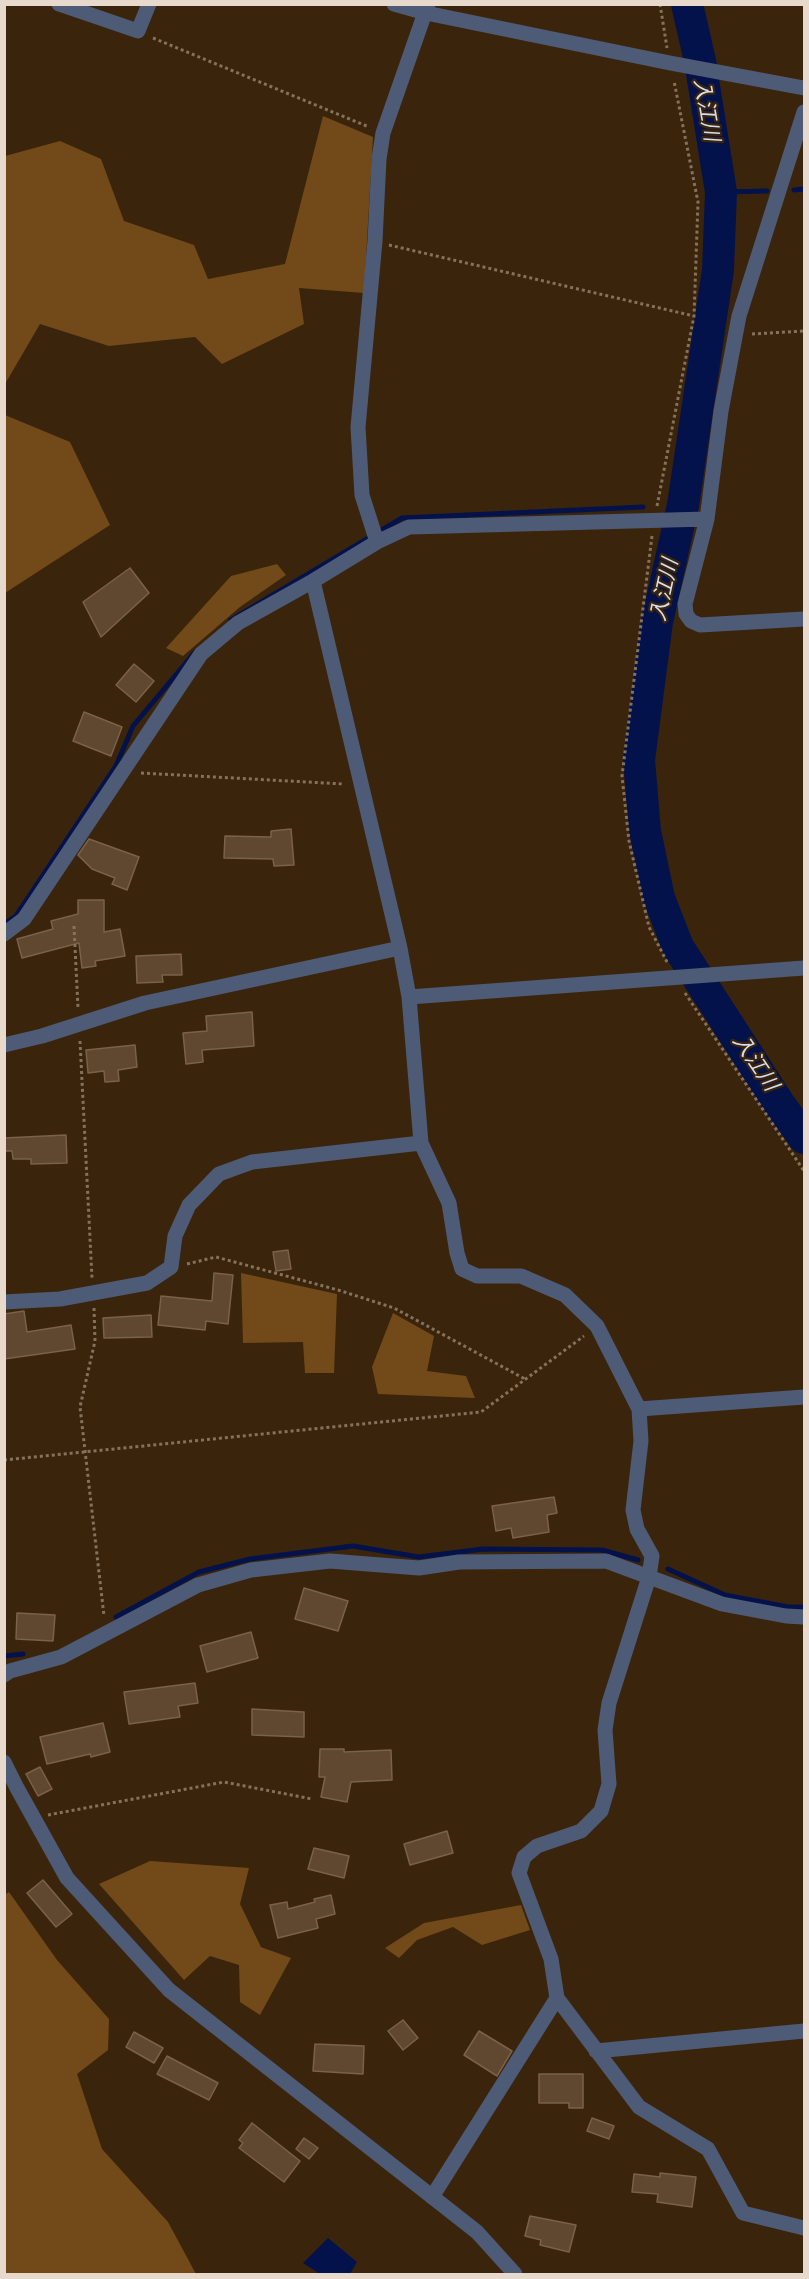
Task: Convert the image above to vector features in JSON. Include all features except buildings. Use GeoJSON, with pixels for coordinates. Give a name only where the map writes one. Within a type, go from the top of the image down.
{"type":"FeatureCollection","features":[{"type":"Feature","properties":{"kind":"street"},"geometry":{"type":"LineString","coordinates":[[59,4],[138,31],[149,4]]}},
{"type":"Feature","properties":{"kind":"street"},"geometry":{"type":"LineString","coordinates":[[394,4],[427,9],[670,63],[804,88]]}},
{"type":"Feature","properties":{"kind":"street"},"geometry":{"type":"LineString","coordinates":[[377,542],[362,495],[358,427],[375,242],[379,159],[383,133],[427,9]]}},
{"type":"Feature","properties":{"kind":"street"},"geometry":{"type":"LineString","coordinates":[[804,112],[739,315],[685,604],[686,614],[691,621],[700,626],[804,619]]}},
{"type":"Feature","properties":{"kind":"street"},"geometry":{"type":"LineString","coordinates":[[4,934],[24,919],[201,654],[238,623],[377,542],[409,526],[702,520]]}},
{"type":"Feature","properties":{"kind":"street"},"geometry":{"type":"LineString","coordinates":[[313,581],[400,948],[409,997],[421,1143],[449,1203],[457,1253],[462,1269],[477,1276],[521,1276],[565,1295],[597,1326],[639,1409],[641,1441],[633,1510],[637,1529],[652,1556],[649,1577],[609,1703],[605,1730],[609,1784],[601,1811],[581,1831],[537,1846],[524,1857],[519,1873],[551,1959],[557,1998],[639,2107],[708,2149],[743,2213],[804,2228]]}},
{"type":"Feature","properties":{"kind":"street"},"geometry":{"type":"LineString","coordinates":[[4,1045],[42,1036],[146,1003],[400,948]]}},
{"type":"Feature","properties":{"kind":"street"},"geometry":{"type":"LineString","coordinates":[[409,997],[804,968]]}},
{"type":"Feature","properties":{"kind":"street"},"geometry":{"type":"LineString","coordinates":[[4,1302],[60,1299],[147,1283],[171,1267],[175,1236],[189,1205],[219,1174],[252,1162],[421,1143]]}},
{"type":"Feature","properties":{"kind":"street"},"geometry":{"type":"LineString","coordinates":[[639,1409],[804,1397]]}},
{"type":"Feature","properties":{"kind":"street"},"geometry":{"type":"LineString","coordinates":[[4,1675],[10,1671],[62,1657],[198,1585],[251,1570],[330,1562],[419,1568],[459,1562],[606,1561],[722,1604],[786,1616],[804,1617]]}},
{"type":"Feature","properties":{"kind":"street"},"geometry":{"type":"LineString","coordinates":[[4,1762],[67,1878],[169,1990],[477,2232],[515,2274]]}},
{"type":"Feature","properties":{"kind":"street"},"geometry":{"type":"LineString","coordinates":[[432,2197],[557,1998]]}},
{"type":"Feature","properties":{"kind":"street"},"geometry":{"type":"LineString","coordinates":[[596,2051],[804,2031]]}},
{"type":"Feature","properties":{"kind":"path"},"geometry":{"type":"LineString","coordinates":[[138,31],[383,133]]}},
{"type":"Feature","properties":{"kind":"path"},"geometry":{"type":"LineString","coordinates":[[375,242],[694,316]]}},
{"type":"Feature","properties":{"kind":"path"},"geometry":{"type":"LineString","coordinates":[[735,334],[804,331]]}},
{"type":"Feature","properties":{"kind":"path"},"geometry":{"type":"LineString","coordinates":[[122,772],[361,784]]}},
{"type":"Feature","properties":{"kind":"path"},"geometry":{"type":"LineString","coordinates":[[171,1267],[216,1257],[338,1290],[394,1308],[525,1379]]}},
{"type":"Feature","properties":{"kind":"path"},"geometry":{"type":"LineString","coordinates":[[4,1460],[481,1412],[597,1326]]}},
{"type":"Feature","properties":{"kind":"path"},"geometry":{"type":"LineString","coordinates":[[33,1817],[224,1782],[312,1799]]}},
{"type":"Feature","properties":{"kind":"shaded area"},"geometry":{"type":"Polygon","coordinates":[[[323,116],[373,137],[364,293],[299,288],[304,324],[222,364],[195,337],[109,346],[40,324],[5,384],[5,156],[60,141],[101,159],[124,221],[194,245],[208,279],[285,264],[323,116]]]}},
{"type":"Feature","properties":{"kind":"shaded area"},"geometry":{"type":"Polygon","coordinates":[[[5,415],[70,442],[110,525],[5,593],[5,415]]]}},
{"type":"Feature","properties":{"kind":"shaded area"},"geometry":{"type":"Polygon","coordinates":[[[277,564],[286,575],[240,607],[183,656],[166,648],[231,576],[277,564]]]}},
{"type":"Feature","properties":{"kind":"shaded area"},"geometry":{"type":"Polygon","coordinates":[[[241,1273],[337,1294],[334,1373],[305,1373],[303,1342],[243,1343],[241,1273]]]}},
{"type":"Feature","properties":{"kind":"shaded area"},"geometry":{"type":"Polygon","coordinates":[[[393,1313],[434,1336],[427,1371],[466,1376],[475,1398],[378,1394],[372,1367],[393,1313]]]}},
{"type":"Feature","properties":{"kind":"shaded area"},"geometry":{"type":"Polygon","coordinates":[[[150,1861],[249,1868],[240,1904],[261,1947],[291,1958],[260,2015],[240,2002],[239,1965],[210,1956],[184,1980],[99,1884],[150,1861]]]}},
{"type":"Feature","properties":{"kind":"shaded area"},"geometry":{"type":"Polygon","coordinates":[[[9,1892],[57,1960],[109,2019],[108,2050],[77,2074],[102,2149],[168,2222],[196,2274],[5,2274],[4,1895],[9,1892]]]}},
{"type":"Feature","properties":{"kind":"shaded area"},"geometry":{"type":"Polygon","coordinates":[[[521,1905],[530,1930],[482,1945],[453,1927],[417,1940],[399,1958],[385,1948],[424,1923],[521,1905]]]}},
{"type":"Feature","properties":{"kind":"shaded area"},"geometry":{"type":"Polygon","coordinates":[[[328,2238],[357,2262],[350,2274],[320,2274],[303,2263],[328,2238]]]}},
{"type":"Feature","properties":{"kind":"waterway","name":"入江川"},"geometry":{"type":"LineString","coordinates":[[687,4],[700,61],[721,192],[718,270],[683,505],[657,622],[639,760],[645,831],[659,898],[678,947],[780,1105],[804,1138]]}},
{"type":"Feature","properties":{"kind":"waterway"},"geometry":{"type":"LineString","coordinates":[[794,190],[804,189]]}},
{"type":"Feature","properties":{"kind":"waterway"},"geometry":{"type":"LineString","coordinates":[[721,192],[767,191]]}},
{"type":"Feature","properties":{"kind":"waterway"},"geometry":{"type":"LineString","coordinates":[[231,620],[402,518],[643,507]]}},
{"type":"Feature","properties":{"kind":"waterway"},"geometry":{"type":"LineString","coordinates":[[4,924],[16,916],[116,766],[133,726],[195,652]]}},
{"type":"Feature","properties":{"kind":"waterway"},"geometry":{"type":"LineString","coordinates":[[116,1617],[199,1572],[250,1559],[353,1546],[419,1557],[483,1549],[602,1550],[638,1560]]}},
{"type":"Feature","properties":{"kind":"waterway"},"geometry":{"type":"LineString","coordinates":[[668,1569],[725,1595],[788,1607],[804,1607]]}},
{"type":"Feature","properties":{"kind":"waterway"},"geometry":{"type":"LineString","coordinates":[[4,1656],[23,1654]]}}]}
